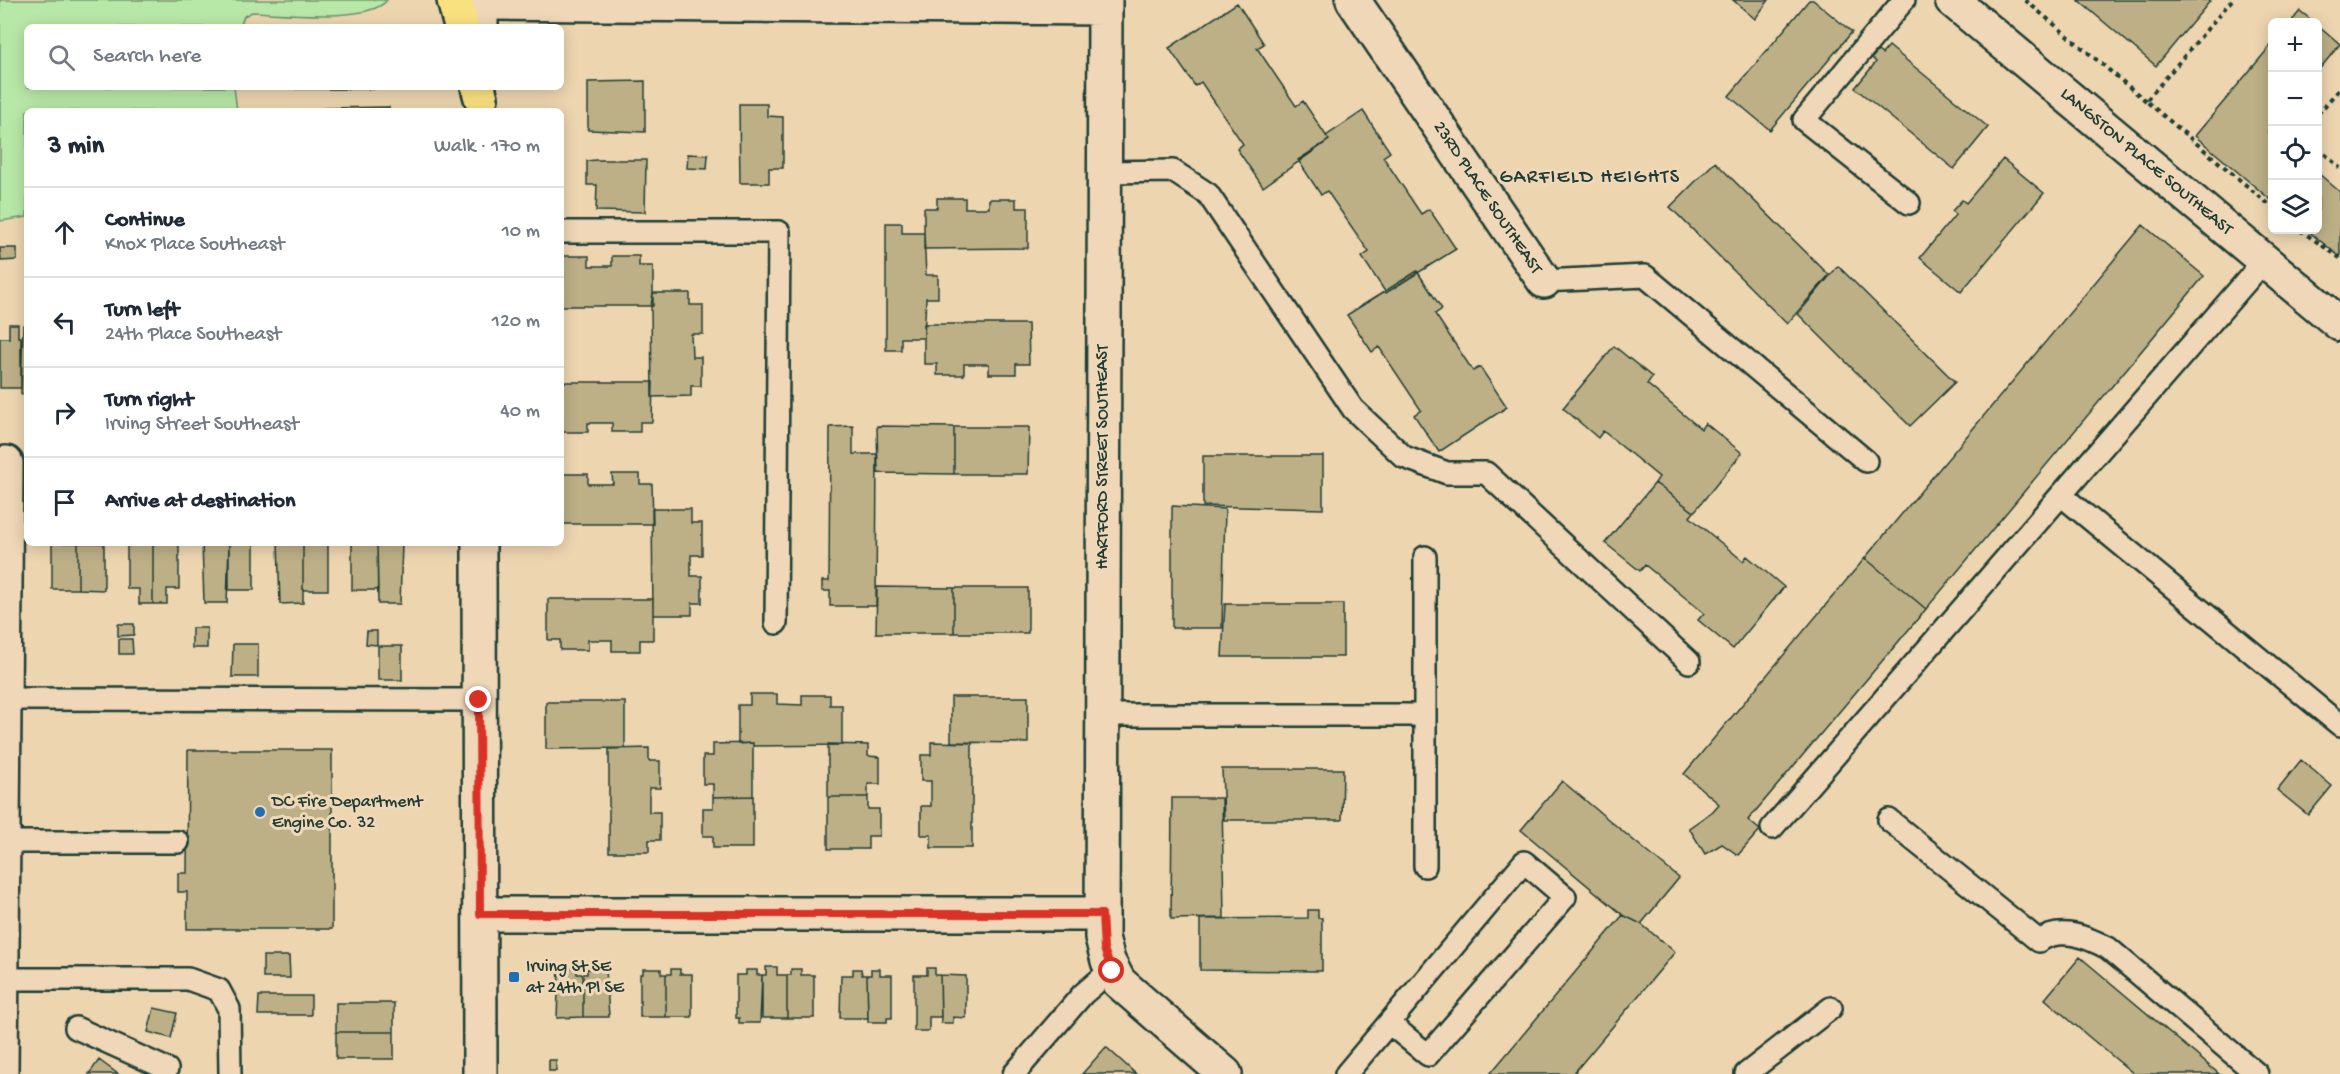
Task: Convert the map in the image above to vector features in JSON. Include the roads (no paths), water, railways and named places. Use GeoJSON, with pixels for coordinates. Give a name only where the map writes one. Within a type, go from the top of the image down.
{"type":"FeatureCollection","features":[{"type":"Feature","properties":{"kind":"street","name":"23RD PLACE SOUTHEAST"},"geometry":{"type":"LineString","coordinates":[[1353,0],[1544,281]]}},
{"type":"Feature","properties":{"kind":"street","name":"LANGSTON PLACE SOUTHEAST"},"geometry":{"type":"LineString","coordinates":[[1952,0],[2340,324]]}},
{"type":"Feature","properties":{"kind":"street"},"geometry":{"type":"LineString","coordinates":[[472,11],[1105,4]]}},
{"type":"Feature","properties":{"kind":"street","name":"HARTFORD STREET SOUTHEAST"},"geometry":{"type":"LineString","coordinates":[[1105,4],[1102,914],[1104,949],[1111,970]]}},
{"type":"Feature","properties":{"kind":"street"},"geometry":{"type":"LineString","coordinates":[[1,1074],[2,813],[11,463]]}},
{"type":"Feature","properties":{"kind":"street"},"geometry":{"type":"LineString","coordinates":[[478,546],[480,1074]]}},
{"type":"Feature","properties":{"kind":"street"},"geometry":{"type":"LineString","coordinates":[[480,914],[1102,914]]}},
{"type":"Feature","properties":{"kind":"street"},"geometry":{"type":"LineString","coordinates":[[1111,970],[1140,1003],[1225,1074]]}},
{"type":"Feature","properties":{"kind":"lane"},"geometry":{"type":"LineString","coordinates":[[1904,0],[1804,120],[1909,203]]}},
{"type":"Feature","properties":{"kind":"lane"},"geometry":{"type":"LineString","coordinates":[[1104,172],[1173,171],[1208,194],[1353,409],[1404,457],[1447,473],[1486,473],[1689,662]]}},
{"type":"Feature","properties":{"kind":"lane"},"geometry":{"type":"LineString","coordinates":[[564,232],[779,232],[776,623]]}},
{"type":"Feature","properties":{"kind":"lane"},"geometry":{"type":"LineString","coordinates":[[1772,828],[2264,261]]}},
{"type":"Feature","properties":{"kind":"lane","name":"23RD PLACE SOUTHEAST"},"geometry":{"type":"LineString","coordinates":[[1544,281],[1645,276],[1866,461]]}},
{"type":"Feature","properties":{"kind":"lane"},"geometry":{"type":"LineString","coordinates":[[2061,495],[2340,725]]}},
{"type":"Feature","properties":{"kind":"lane"},"geometry":{"type":"LineString","coordinates":[[1425,557],[1425,866]]}},
{"type":"Feature","properties":{"kind":"lane"},"geometry":{"type":"LineString","coordinates":[[4,699],[479,700]]}},
{"type":"Feature","properties":{"kind":"lane"},"geometry":{"type":"LineString","coordinates":[[1102,715],[1425,715]]}},
{"type":"Feature","properties":{"kind":"lane"},"geometry":{"type":"LineString","coordinates":[[2,813],[178,842]]}},
{"type":"Feature","properties":{"kind":"lane"},"geometry":{"type":"LineString","coordinates":[[1889,820],[2039,941],[2060,934],[2085,935],[2108,948],[2257,1074]]}},
{"type":"Feature","properties":{"kind":"lane"},"geometry":{"type":"LineString","coordinates":[[1346,1074],[1524,862],[1565,897],[1428,1055],[1389,1023]]}},
{"type":"Feature","properties":{"kind":"lane"},"geometry":{"type":"LineString","coordinates":[[1014,1074],[1083,994],[1111,970]]}},
{"type":"Feature","properties":{"kind":"lane"},"geometry":{"type":"LineString","coordinates":[[2,979],[188,979],[219,990],[229,1009],[230,1074]]}},
{"type":"Feature","properties":{"kind":"lane"},"geometry":{"type":"LineString","coordinates":[[1746,1074],[1831,1008]]}},
{"type":"Feature","properties":{"kind":"lane"},"geometry":{"type":"LineString","coordinates":[[76,1028],[167,1069],[164,1074]]}},
{"type":"Feature","properties":{"kind":"place","name":"DC Fire Department Engine Co. 32"},"geometry":{"type":"Point","coordinates":[260,812]}},
{"type":"Feature","properties":{"kind":"place","name":"Irving St SE at 24th Pl SE"},"geometry":{"type":"Point","coordinates":[514,977]}},
{"type":"Feature","properties":{"kind":"district","name":"GARFIELD HEIGHTS"},"geometry":{"type":"Point","coordinates":[1590,178]}}]}
